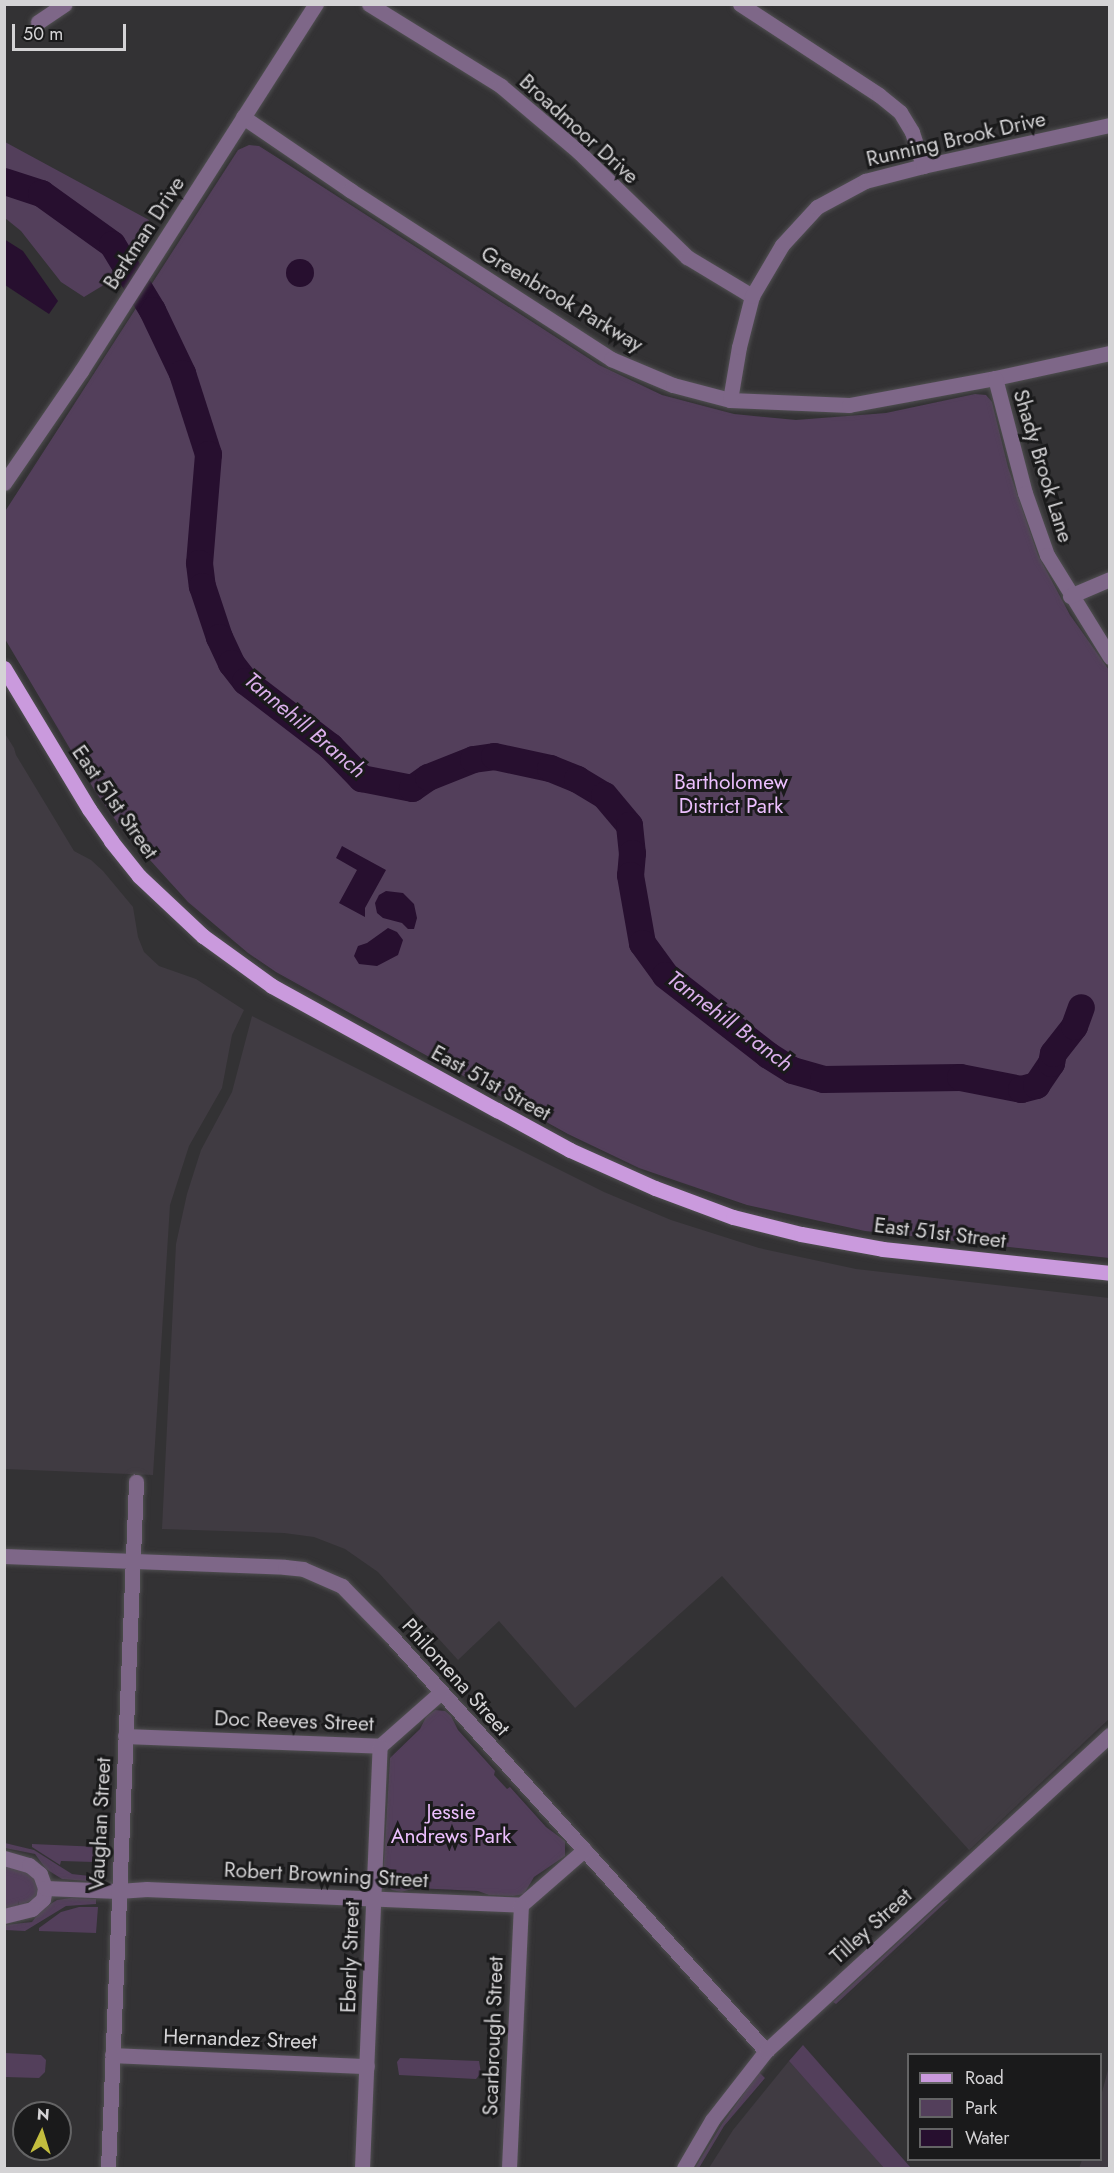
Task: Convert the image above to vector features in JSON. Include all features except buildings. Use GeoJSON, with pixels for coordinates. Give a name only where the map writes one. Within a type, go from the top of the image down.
{"type":"FeatureCollection","features":[{"type":"Feature","properties":{"kind":"main road","name":"East 51st Street"},"geometry":{"type":"LineString","coordinates":[[4,668],[89,809],[111,841],[139,876],[203,936],[272,986],[497,1110],[581,1155],[655,1188],[734,1217],[801,1234],[883,1248],[1110,1273]]}},
{"type":"Feature","properties":{"kind":"street"},"geometry":{"type":"LineString","coordinates":[[38,22],[65,4]]}},
{"type":"Feature","properties":{"kind":"street","name":"Berkman Drive"},"geometry":{"type":"LineString","coordinates":[[4,483],[81,371],[316,4]]}},
{"type":"Feature","properties":{"kind":"street","name":"Broadmoor Drive"},"geometry":{"type":"LineString","coordinates":[[369,4],[501,86],[579,152],[687,257],[752,296]]}},
{"type":"Feature","properties":{"kind":"street"},"geometry":{"type":"LineString","coordinates":[[740,4],[879,95],[900,112],[912,132],[923,165]]}},
{"type":"Feature","properties":{"kind":"street","name":"Greenbrook Parkway"},"geometry":{"type":"LineString","coordinates":[[243,117],[359,196],[611,360],[673,385],[730,399],[849,405],[995,378],[1110,353]]}},
{"type":"Feature","properties":{"kind":"street","name":"Running Brook Drive"},"geometry":{"type":"LineString","coordinates":[[730,399],[739,347],[752,296],[782,245],[817,207],[865,182],[923,165],[1110,125]]}},
{"type":"Feature","properties":{"kind":"street","name":"Shady Brook Lane"},"geometry":{"type":"LineString","coordinates":[[995,378],[1025,493],[1047,555],[1070,597],[1110,657]]}},
{"type":"Feature","properties":{"kind":"street"},"geometry":{"type":"LineString","coordinates":[[1070,597],[1110,579]]}},
{"type":"Feature","properties":{"kind":"street","name":"Vaughan Street"},"geometry":{"type":"LineString","coordinates":[[108,2169],[136,1482]]}},
{"type":"Feature","properties":{"kind":"street","name":"Philomena Street"},"geometry":{"type":"LineString","coordinates":[[4,1556],[285,1566],[325,1576],[354,1596],[766,2050]]}},
{"type":"Feature","properties":{"kind":"street","name":"Doc Reeves Street"},"geometry":{"type":"LineString","coordinates":[[125,1736],[380,1746],[441,1692]]}},
{"type":"Feature","properties":{"kind":"street","name":"Tilley Street"},"geometry":{"type":"LineString","coordinates":[[684,2169],[712,2120],[766,2050],[1110,1735]]}},
{"type":"Feature","properties":{"kind":"street","name":"Eberly Street"},"geometry":{"type":"LineString","coordinates":[[362,2169],[380,1746]]}},
{"type":"Feature","properties":{"kind":"street"},"geometry":{"type":"LineString","coordinates":[[521,1905],[584,1850]]}},
{"type":"Feature","properties":{"kind":"street"},"geometry":{"type":"LineString","coordinates":[[4,1858],[28,1865],[40,1874],[45,1888],[43,1899],[32,1909],[4,1916]]}},
{"type":"Feature","properties":{"kind":"street","name":"Robert Browning Street"},"geometry":{"type":"LineString","coordinates":[[45,1888],[118,1891],[140,1888],[521,1905]]}},
{"type":"Feature","properties":{"kind":"street","name":"Scarbrough Street"},"geometry":{"type":"LineString","coordinates":[[509,2169],[521,1905]]}},
{"type":"Feature","properties":{"kind":"street","name":"Hernandez Street"},"geometry":{"type":"LineString","coordinates":[[112,2055],[367,2066]]}},
{"type":"Feature","properties":{"kind":"shaded area"},"geometry":{"type":"Polygon","coordinates":[[[4,732],[74,851],[91,860],[103,871],[133,907],[138,937],[144,952],[159,966],[196,979],[244,1010],[232,1035],[222,1088],[189,1146],[170,1205],[153,1475],[5,1469],[4,732]]]}},
{"type":"Feature","properties":{"kind":"shaded area"},"geometry":{"type":"Polygon","coordinates":[[[252,1016],[604,1192],[671,1220],[759,1248],[856,1269],[1109,1298],[1109,1719],[969,1850],[722,1576],[575,1708],[499,1621],[458,1660],[378,1572],[345,1549],[314,1537],[284,1533],[162,1529],[176,1244],[187,1194],[201,1150],[232,1092],[252,1016]]]}},
{"type":"Feature","properties":{"kind":"shaded area"},"geometry":{"type":"Polygon","coordinates":[[[789,2061],[884,2168],[709,2168],[733,2130],[789,2061]]]}},
{"type":"Feature","properties":{"kind":"shaded area"},"geometry":{"type":"Polygon","coordinates":[[[1109,2066],[1109,2168],[1079,2168],[1082,2161],[1102,2161],[1102,2092],[1109,2066]]]}},
{"type":"Feature","properties":{"kind":"green space"},"geometry":{"type":"Polygon","coordinates":[[[5,142],[149,220],[107,283],[84,297],[61,282],[21,231],[5,218],[5,142]]]}},
{"type":"Feature","properties":{"kind":"green space","name":"Bartholomew District Park"},"geometry":{"type":"Polygon","coordinates":[[[249,145],[259,146],[599,365],[662,395],[734,414],[796,420],[886,413],[975,394],[986,395],[992,402],[1008,467],[1038,555],[1070,615],[1109,670],[1109,1258],[865,1231],[747,1205],[639,1168],[568,1134],[276,972],[248,953],[188,902],[121,828],[95,791],[5,639],[4,513],[238,150],[249,145]]]}},
{"type":"Feature","properties":{"kind":"green space","name":"Jessie Andrews Park"},"geometry":{"type":"Polygon","coordinates":[[[435,1710],[445,1711],[451,1716],[458,1730],[495,1771],[494,1775],[507,1789],[510,1787],[546,1827],[565,1841],[565,1856],[534,1877],[524,1894],[489,1895],[478,1891],[416,1888],[401,1892],[392,1890],[386,1885],[383,1877],[390,1758],[420,1729],[426,1717],[435,1710]]]}},
{"type":"Feature","properties":{"kind":"green space"},"geometry":{"type":"Polygon","coordinates":[[[5,1843],[34,1850],[72,1874],[98,1877],[98,1882],[62,1879],[46,1869],[35,1854],[5,1848],[5,1843]]]}},
{"type":"Feature","properties":{"kind":"green space"},"geometry":{"type":"Polygon","coordinates":[[[32,1844],[100,1847],[99,1866],[94,1866],[94,1862],[61,1861],[60,1865],[32,1847],[32,1844]]]}},
{"type":"Feature","properties":{"kind":"green space"},"geometry":{"type":"Polygon","coordinates":[[[4,1864],[28,1872],[38,1884],[38,1893],[32,1900],[18,1907],[19,1901],[17,1907],[5,1909],[4,1864]]]}},
{"type":"Feature","properties":{"kind":"green space"},"geometry":{"type":"Polygon","coordinates":[[[96,1899],[96,1904],[66,1906],[25,1931],[5,1930],[5,1925],[32,1922],[41,1910],[57,1900],[96,1899]]]}},
{"type":"Feature","properties":{"kind":"green space"},"geometry":{"type":"Polygon","coordinates":[[[949,1899],[836,2004],[833,2002],[942,1902],[949,1899]]]}},
{"type":"Feature","properties":{"kind":"green space"},"geometry":{"type":"Polygon","coordinates":[[[79,1907],[98,1907],[96,1933],[39,1931],[39,1928],[61,1912],[79,1907]]]}},
{"type":"Feature","properties":{"kind":"green space"},"geometry":{"type":"Polygon","coordinates":[[[803,2045],[911,2168],[884,2168],[789,2061],[803,2045]]]}},
{"type":"Feature","properties":{"kind":"green space"},"geometry":{"type":"Polygon","coordinates":[[[5,2053],[41,2055],[46,2060],[45,2072],[39,2078],[5,2077],[5,2053]]]}},
{"type":"Feature","properties":{"kind":"green space"},"geometry":{"type":"Polygon","coordinates":[[[400,2058],[479,2061],[481,2073],[476,2079],[399,2075],[397,2062],[400,2058]]]}},
{"type":"Feature","properties":{"kind":"green space"},"geometry":{"type":"Polygon","coordinates":[[[759,2072],[765,2078],[724,2126],[699,2168],[695,2168],[722,2124],[759,2072]]]}},
{"type":"Feature","properties":{"kind":"water"},"geometry":{"type":"Polygon","coordinates":[[[4,239],[23,251],[58,301],[49,314],[5,285],[4,239]]]}},
{"type":"Feature","properties":{"kind":"water"},"geometry":{"type":"Polygon","coordinates":[[[300,259],[310,263],[314,273],[310,283],[300,287],[290,283],[286,273],[290,263],[300,259]]]}},
{"type":"Feature","properties":{"kind":"water"},"geometry":{"type":"Polygon","coordinates":[[[342,846],[386,870],[365,908],[365,917],[339,903],[357,870],[336,858],[342,846]]]}},
{"type":"Feature","properties":{"kind":"water"},"geometry":{"type":"Polygon","coordinates":[[[386,891],[403,893],[414,904],[417,918],[414,929],[408,929],[402,923],[383,918],[377,913],[375,903],[379,895],[386,891]]]}},
{"type":"Feature","properties":{"kind":"water"},"geometry":{"type":"Polygon","coordinates":[[[388,928],[397,932],[403,940],[398,955],[377,966],[359,964],[354,956],[358,946],[367,943],[388,928]]]}},
{"type":"Feature","properties":{"kind":"waterway","name":"Tannehill Branch"},"geometry":{"type":"LineString","coordinates":[[4,181],[41,193],[112,244],[152,310],[182,373],[208,454],[199,563],[202,586],[219,637],[231,663],[245,681],[330,746],[361,778],[412,788],[428,777],[473,759],[494,756],[550,768],[577,779],[604,795],[629,825],[632,853],[630,875],[642,943],[665,975],[768,1055],[792,1070],[823,1079],[960,1077],[1021,1089],[1036,1085],[1051,1063],[1053,1053],[1074,1026],[1081,1007]]}}]}
